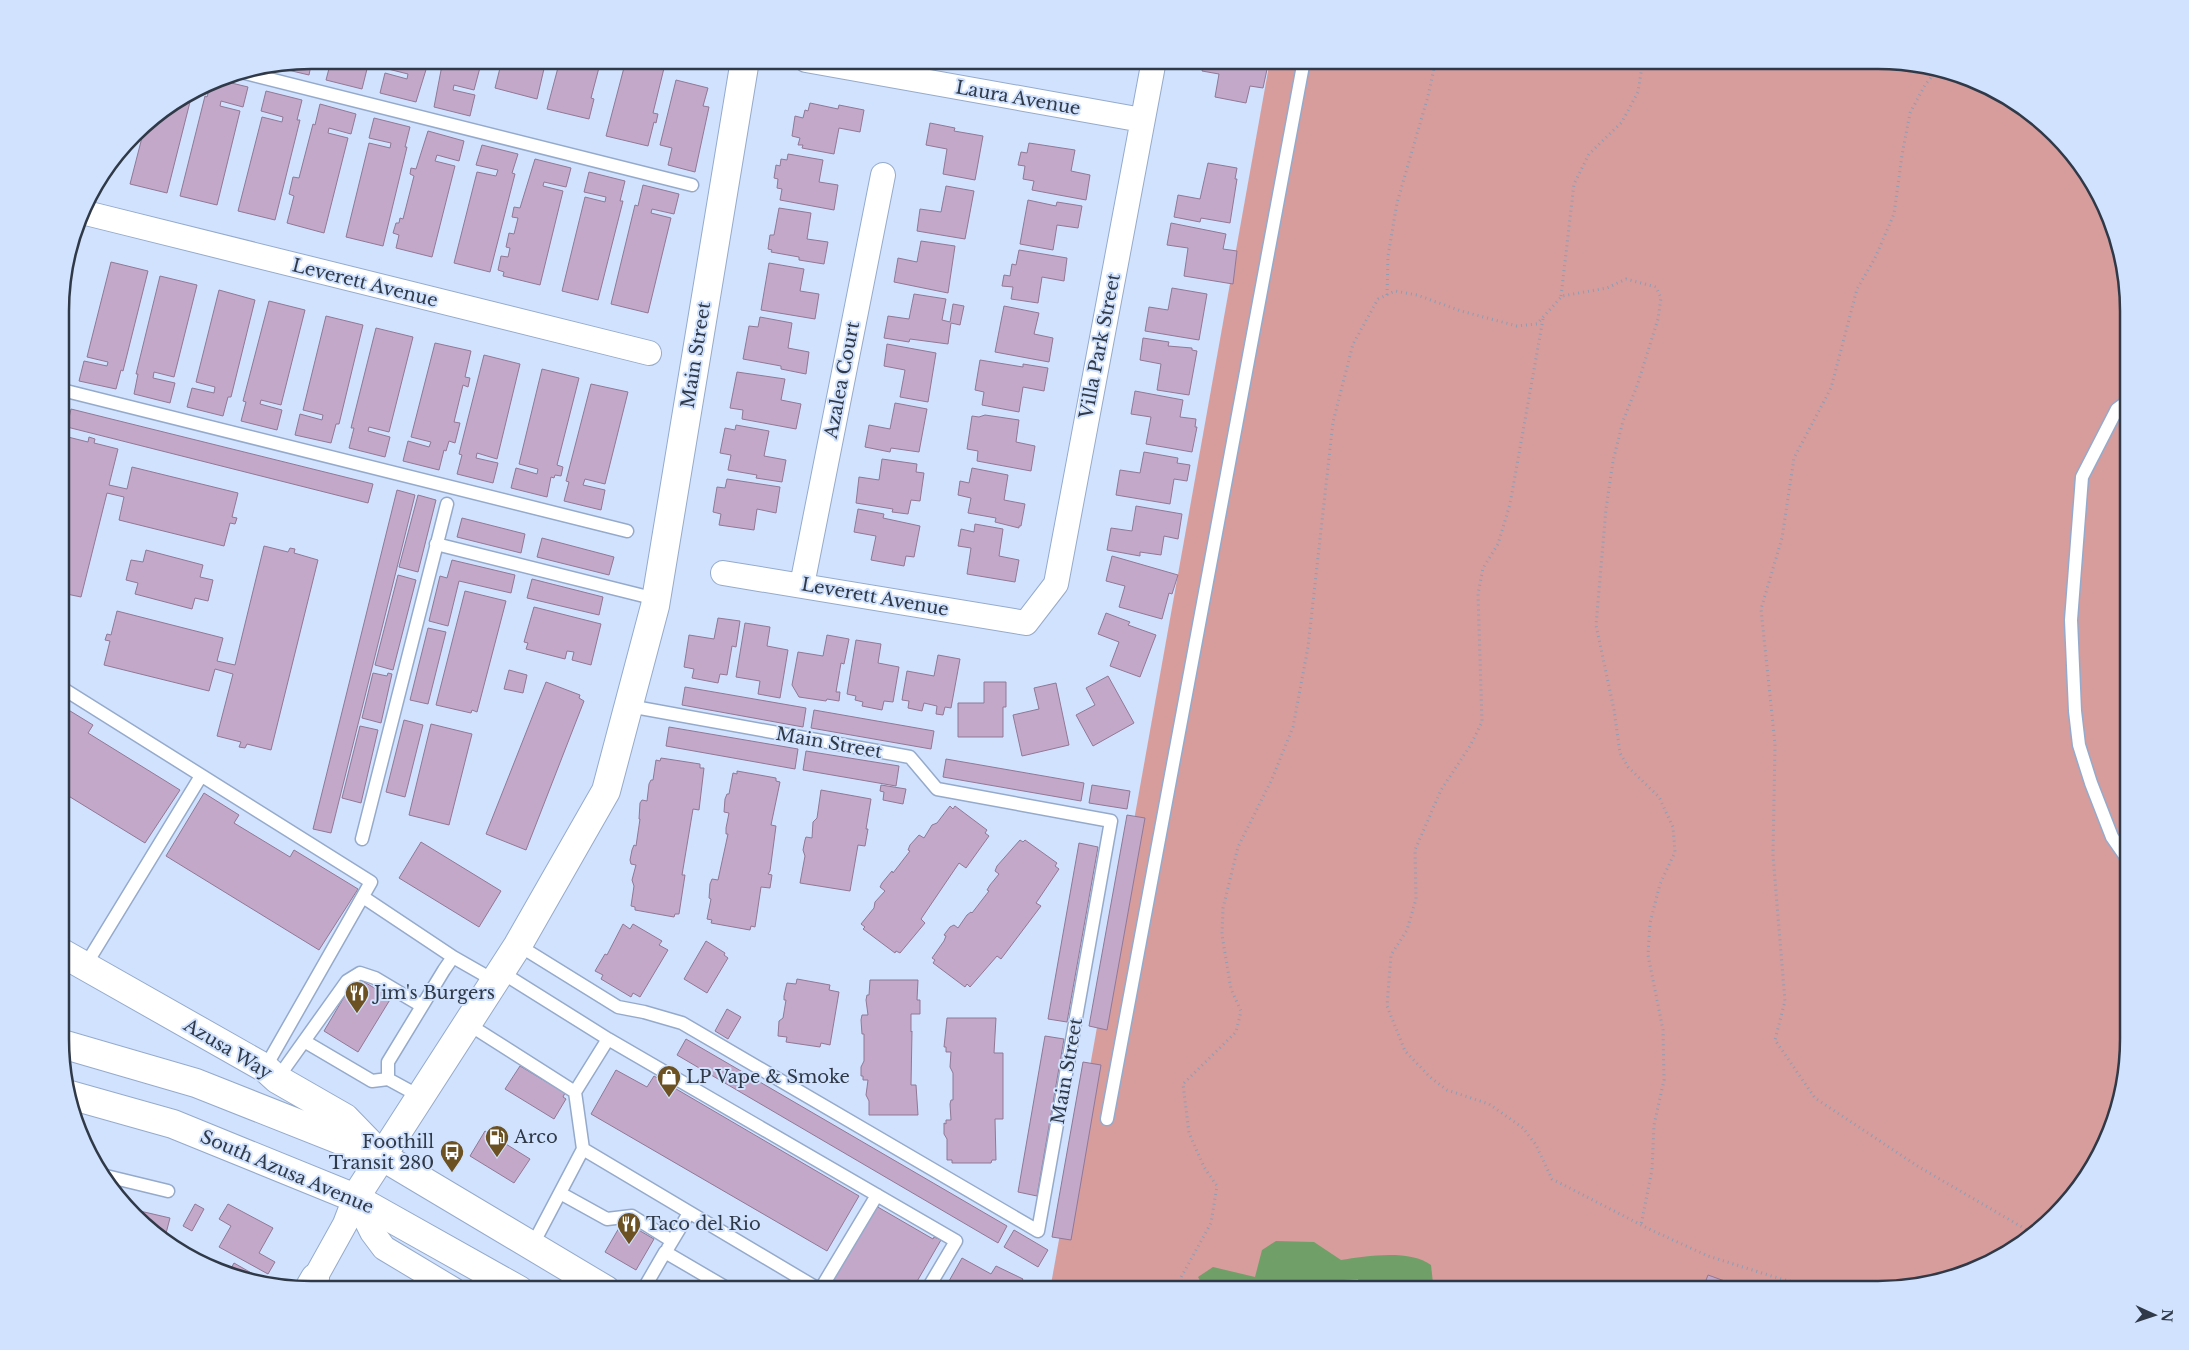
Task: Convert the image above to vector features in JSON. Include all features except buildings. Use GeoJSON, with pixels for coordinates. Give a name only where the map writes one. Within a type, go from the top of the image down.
{"type":"FeatureCollection","features":[{"type":"Feature","properties":{"kind":"main road","name":"Main Street"},"geometry":{"type":"LineString","coordinates":[[355,1198],[518,945],[606,791],[656,599],[744,69]]}},
{"type":"Feature","properties":{"kind":"main road","name":"Azusa Way"},"geometry":{"type":"LineString","coordinates":[[74,959],[345,1118],[383,1157]]}},
{"type":"Feature","properties":{"kind":"main road"},"geometry":{"type":"LineString","coordinates":[[69,1046],[196,1084],[383,1157],[591,1281]]}},
{"type":"Feature","properties":{"kind":"main road","name":"South Azusa Avenue"},"geometry":{"type":"LineString","coordinates":[[76,1097],[173,1124],[355,1198],[503,1281]]}},
{"type":"Feature","properties":{"kind":"street","name":"Laura Avenue"},"geometry":{"type":"LineString","coordinates":[[856,69],[1142,120]]}},
{"type":"Feature","properties":{"kind":"street","name":"Villa Park Street"},"geometry":{"type":"LineString","coordinates":[[1026,623],[1056,584],[1152,69]]}},
{"type":"Feature","properties":{"kind":"street","name":"Azalea Court"},"geometry":{"type":"LineString","coordinates":[[802,584],[883,175]]}},
{"type":"Feature","properties":{"kind":"street","name":"Leverett Avenue"},"geometry":{"type":"LineString","coordinates":[[89,214],[649,354]]}},
{"type":"Feature","properties":{"kind":"street","name":"Leverett Avenue"},"geometry":{"type":"LineString","coordinates":[[723,573],[802,584],[1026,623]]}},
{"type":"Feature","properties":{"kind":"street"},"geometry":{"type":"LineString","coordinates":[[313,1281],[344,1224],[355,1198]]}},
{"type":"Feature","properties":{"kind":"street"},"geometry":{"type":"LineString","coordinates":[[355,1198],[372,1232],[384,1248],[439,1281]]}},
{"type":"Feature","properties":{"kind":"lane"},"geometry":{"type":"LineString","coordinates":[[1107,1119],[1302,69]]}},
{"type":"Feature","properties":{"kind":"lane"},"geometry":{"type":"LineString","coordinates":[[254,75],[692,185]]}},
{"type":"Feature","properties":{"kind":"lane"},"geometry":{"type":"LineString","coordinates":[[69,392],[628,531]]}},
{"type":"Feature","properties":{"kind":"lane"},"geometry":{"type":"LineString","coordinates":[[2120,407],[2117,409],[2082,477],[2071,620],[2075,711],[2080,745],[2091,783],[2112,837],[2120,848]]}},
{"type":"Feature","properties":{"kind":"lane"},"geometry":{"type":"LineString","coordinates":[[362,839],[447,504]]}},
{"type":"Feature","properties":{"kind":"lane"},"geometry":{"type":"LineString","coordinates":[[436,544],[656,599]]}},
{"type":"Feature","properties":{"kind":"lane"},"geometry":{"type":"LineString","coordinates":[[69,692],[371,882],[271,1074]]}},
{"type":"Feature","properties":{"kind":"lane","name":"Main Street"},"geometry":{"type":"LineString","coordinates":[[518,945],[618,1007],[682,1023],[1038,1231],[1111,821],[937,789],[910,757],[629,706]]}},
{"type":"Feature","properties":{"kind":"lane"},"geometry":{"type":"LineString","coordinates":[[74,959],[201,776]]}},
{"type":"Feature","properties":{"kind":"lane"},"geometry":{"type":"LineString","coordinates":[[363,897],[453,957],[498,977],[608,1038],[956,1241],[932,1281]]}},
{"type":"Feature","properties":{"kind":"lane"},"geometry":{"type":"LineString","coordinates":[[388,1079],[388,1062],[453,957]]}},
{"type":"Feature","properties":{"kind":"lane"},"geometry":{"type":"LineString","coordinates":[[271,1074],[304,1041],[347,981],[360,973],[375,978],[422,1006]]}},
{"type":"Feature","properties":{"kind":"lane"},"geometry":{"type":"LineString","coordinates":[[468,1024],[576,1092]]}},
{"type":"Feature","properties":{"kind":"lane"},"geometry":{"type":"LineString","coordinates":[[532,1246],[583,1150],[576,1092],[608,1038]]}},
{"type":"Feature","properties":{"kind":"lane"},"geometry":{"type":"LineString","coordinates":[[304,1041],[372,1081],[388,1079],[421,1097]]}},
{"type":"Feature","properties":{"kind":"lane"},"geometry":{"type":"LineString","coordinates":[[583,1150],[805,1281]]}},
{"type":"Feature","properties":{"kind":"lane"},"geometry":{"type":"LineString","coordinates":[[113,1178],[168,1191]]}},
{"type":"Feature","properties":{"kind":"lane"},"geometry":{"type":"LineString","coordinates":[[560,1193],[607,1219],[632,1216],[668,1246],[717,1281]]}},
{"type":"Feature","properties":{"kind":"lane"},"geometry":{"type":"LineString","coordinates":[[825,1281],[877,1195]]}},
{"type":"Feature","properties":{"kind":"lane"},"geometry":{"type":"LineString","coordinates":[[648,1281],[690,1213]]}},
{"type":"Feature","properties":{"kind":"path"},"geometry":{"type":"LineString","coordinates":[[1387,295],[1388,256],[1396,203],[1428,96],[1434,69]]}},
{"type":"Feature","properties":{"kind":"path"},"geometry":{"type":"LineString","coordinates":[[1179,1281],[1211,1222],[1217,1186],[1204,1168],[1189,1133],[1183,1084],[1236,1032],[1241,1011],[1231,989],[1222,935],[1223,908],[1238,847],[1272,779],[1293,727],[1308,647],[1333,422],[1353,344],[1378,299],[1395,291],[1518,326],[1537,324],[1562,296],[1574,184],[1590,154],[1622,122],[1638,92],[1642,69]]}},
{"type":"Feature","properties":{"kind":"path"},"geometry":{"type":"LineString","coordinates":[[1933,75],[1925,85],[1910,113],[1894,214],[1875,258],[1857,289],[1831,388],[1794,458],[1782,538],[1761,609],[1774,744],[1773,856],[1785,1001],[1775,1040],[1815,1098],[1919,1167],[2027,1230]]}},
{"type":"Feature","properties":{"kind":"path"},"geometry":{"type":"LineString","coordinates":[[1562,296],[1607,288],[1626,279],[1656,287],[1661,298],[1658,318],[1637,386],[1623,420],[1613,461],[1606,509],[1596,625],[1620,753],[1628,767],[1659,797],[1674,827],[1675,852],[1660,884],[1650,923],[1648,955],[1663,1030],[1664,1080],[1654,1125],[1652,1170],[1641,1225]]}},
{"type":"Feature","properties":{"kind":"path"},"geometry":{"type":"LineString","coordinates":[[1544,317],[1510,504],[1498,544],[1483,568],[1478,594],[1482,722],[1470,746],[1441,790],[1416,850],[1416,899],[1407,930],[1391,955],[1387,1006],[1405,1051],[1430,1077],[1447,1090],[1489,1104],[1511,1118],[1536,1145],[1552,1179],[1641,1225],[1708,1256],[1789,1281]]}},
{"type":"Feature","properties":{"kind":"shaded area"},"geometry":{"type":"Polygon","coordinates":[[[1268,69],[1894,69],[1925,73],[1971,87],[1999,101],[2038,129],[2070,164],[2088,190],[2102,218],[2116,264],[2120,295],[2120,1055],[2116,1086],[2102,1132],[2088,1160],[2060,1199],[2025,1231],[1999,1249],[1971,1263],[1925,1277],[1894,1281],[1052,1281],[1268,69]]]}},
{"type":"Feature","properties":{"kind":"shaded area"},"geometry":{"type":"Polygon","coordinates":[[[1276,1241],[1314,1242],[1341,1260],[1388,1255],[1412,1257],[1431,1265],[1433,1281],[1359,1281],[1358,1279],[1344,1281],[1200,1281],[1198,1277],[1213,1267],[1255,1277],[1262,1250],[1276,1241]]]}},
{"type":"Feature","properties":{"kind":"place","name":"Jim's Burgers"},"geometry":{"type":"Point","coordinates":[357,1014]}},
{"type":"Feature","properties":{"kind":"place","name":"LP Vape & Smoke"},"geometry":{"type":"Point","coordinates":[669,1098]}},
{"type":"Feature","properties":{"kind":"place","name":"Arco"},"geometry":{"type":"Point","coordinates":[497,1158]}},
{"type":"Feature","properties":{"kind":"place","name":"Foothill Transit 280"},"geometry":{"type":"Point","coordinates":[452,1173]}},
{"type":"Feature","properties":{"kind":"place","name":"Taco del Rio"},"geometry":{"type":"Point","coordinates":[629,1245]}}]}
